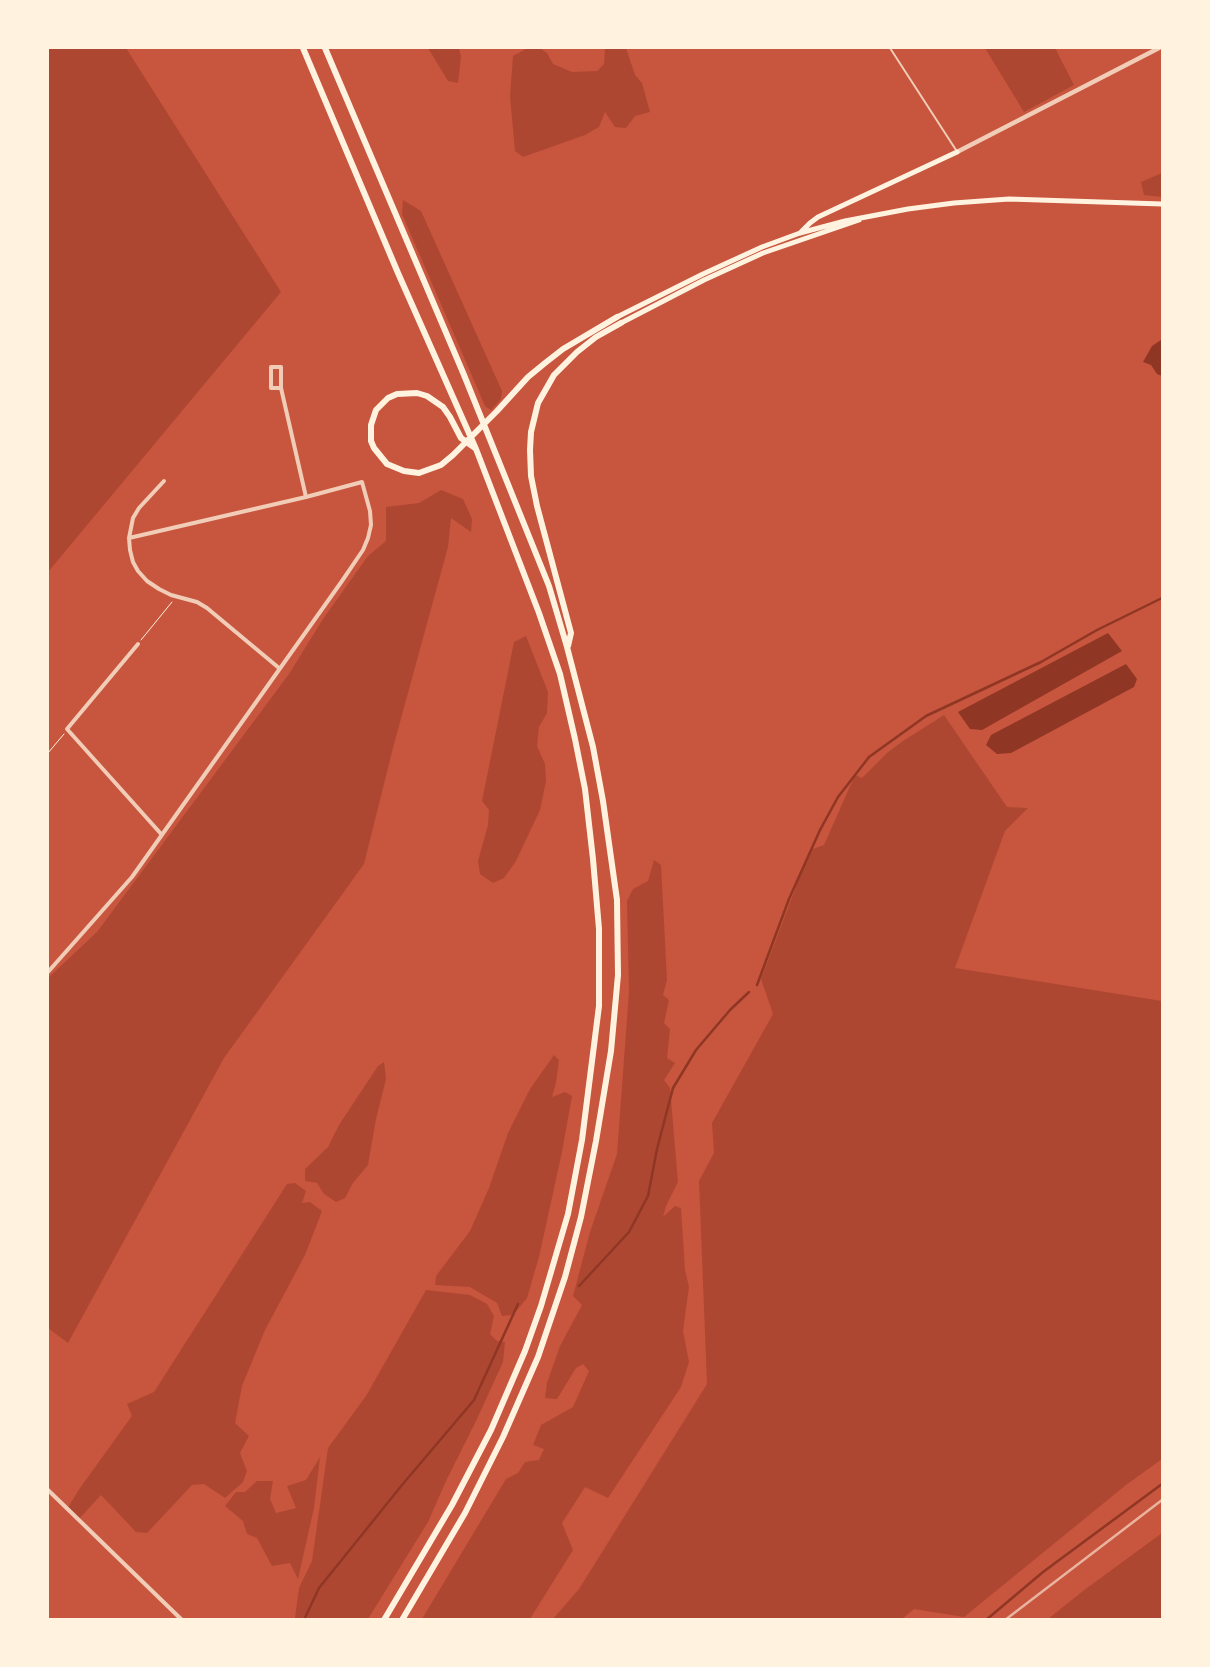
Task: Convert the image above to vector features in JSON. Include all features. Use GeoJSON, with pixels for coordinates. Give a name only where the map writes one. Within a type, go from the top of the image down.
{"type":"FeatureCollection","features":[{"type":"Feature","properties":{"kind":"highway"},"geometry":{"type":"LineString","coordinates":[[303,48],[398,273],[476,448],[539,613],[560,674],[576,739],[585,789],[599,929],[599,1006],[586,1111],[568,1214],[541,1306],[525,1351],[491,1430],[452,1506],[384,1620]]}},
{"type":"Feature","properties":{"kind":"highway"},"geometry":{"type":"LineString","coordinates":[[325,48],[464,375],[549,586],[568,647],[593,746],[603,800],[617,900],[618,975],[611,1051],[596,1141],[577,1236],[565,1277],[525,1387],[503,1437],[465,1513],[402,1620]]}},
{"type":"Feature","properties":{"kind":"highway"},"geometry":{"type":"LineString","coordinates":[[476,448],[461,438],[443,407],[427,396],[417,392],[397,394],[388,398],[376,410],[371,425],[371,441],[378,454],[387,464],[404,471],[424,472],[441,465],[453,455],[497,411],[528,378],[545,363],[563,349],[619,320]]}},
{"type":"Feature","properties":{"kind":"highway"},"geometry":{"type":"LineString","coordinates":[[568,647],[571,633],[537,506],[531,476],[530,450],[532,432],[538,403],[554,375],[577,352],[619,320]]}},
{"type":"Feature","properties":{"kind":"main road"},"geometry":{"type":"LineString","coordinates":[[800,233],[818,217],[957,152]]}},
{"type":"Feature","properties":{"kind":"main road"},"geometry":{"type":"LineString","coordinates":[[619,320],[704,274],[762,246],[844,221],[936,205],[1009,199],[1162,204]]}},
{"type":"Feature","properties":{"kind":"main road"},"geometry":{"type":"LineString","coordinates":[[619,320],[763,253],[876,215]]}},
{"type":"Feature","properties":{"kind":"street"},"geometry":{"type":"LineString","coordinates":[[957,152],[1159,48]]}},
{"type":"Feature","properties":{"kind":"street"},"geometry":{"type":"LineString","coordinates":[[281,388],[271,388],[271,367],[281,367],[281,388],[306,497]]}},
{"type":"Feature","properties":{"kind":"street"},"geometry":{"type":"LineString","coordinates":[[164,481],[139,508],[133,518],[129,538],[133,562],[138,571],[147,581],[159,589],[197,602],[208,608],[279,668]]}},
{"type":"Feature","properties":{"kind":"street"},"geometry":{"type":"LineString","coordinates":[[48,972],[132,877],[363,550],[371,524],[370,511],[362,482],[129,538]]}},
{"type":"Feature","properties":{"kind":"street"},"geometry":{"type":"LineString","coordinates":[[138,644],[67,729],[162,836]]}},
{"type":"Feature","properties":{"kind":"street"},"geometry":{"type":"LineString","coordinates":[[48,1490],[182,1620]]}},
{"type":"Feature","properties":{"kind":"street"},"geometry":{"type":"LineString","coordinates":[[172,1620],[177,1614]]}},
{"type":"Feature","properties":{"kind":"lane"},"geometry":{"type":"LineString","coordinates":[[890,48],[957,152]]}},
{"type":"Feature","properties":{"kind":"path"},"geometry":{"type":"LineString","coordinates":[[138,644],[177,596]]}},
{"type":"Feature","properties":{"kind":"path"},"geometry":{"type":"LineString","coordinates":[[48,753],[67,729]]}},
{"type":"Feature","properties":{"kind":"shaded area"},"geometry":{"type":"Polygon","coordinates":[[[48,48],[126,48],[281,292],[48,572],[48,48]]]}},
{"type":"Feature","properties":{"kind":"shaded area"},"geometry":{"type":"Polygon","coordinates":[[[428,48],[459,48],[461,57],[458,83],[448,81],[428,48]]]}},
{"type":"Feature","properties":{"kind":"shaded area"},"geometry":{"type":"Polygon","coordinates":[[[528,48],[540,48],[547,53],[553,64],[572,72],[597,71],[604,64],[605,48],[626,48],[635,75],[642,83],[650,112],[635,116],[626,128],[615,127],[605,112],[599,127],[585,135],[523,157],[515,151],[510,96],[513,56],[528,48]]]}},
{"type":"Feature","properties":{"kind":"shaded area"},"geometry":{"type":"Polygon","coordinates":[[[985,48],[1055,48],[1074,85],[1024,112],[985,48]]]}},
{"type":"Feature","properties":{"kind":"shaded area"},"geometry":{"type":"Polygon","coordinates":[[[1162,173],[1162,197],[1144,195],[1141,182],[1162,173]]]}},
{"type":"Feature","properties":{"kind":"shaded area"},"geometry":{"type":"Polygon","coordinates":[[[403,200],[421,211],[502,391],[501,399],[491,410],[485,406],[402,214],[403,200]]]}},
{"type":"Feature","properties":{"kind":"shaded area"},"geometry":{"type":"Polygon","coordinates":[[[1161,340],[1162,376],[1157,374],[1151,365],[1143,362],[1152,346],[1161,340]]]}},
{"type":"Feature","properties":{"kind":"shaded area"},"geometry":{"type":"Polygon","coordinates":[[[441,490],[463,499],[472,519],[471,532],[451,518],[448,547],[394,744],[364,864],[224,1058],[68,1343],[48,1328],[48,978],[97,932],[289,674],[323,619],[368,556],[386,541],[386,507],[419,503],[441,490]]]}},
{"type":"Feature","properties":{"kind":"shaded area"},"geometry":{"type":"Polygon","coordinates":[[[1108,633],[1122,651],[982,730],[970,729],[958,712],[1108,633]]]}},
{"type":"Feature","properties":{"kind":"shaded area"},"geometry":{"type":"Polygon","coordinates":[[[526,636],[548,692],[547,713],[539,727],[537,746],[545,764],[546,781],[540,810],[516,861],[504,878],[493,883],[480,874],[478,861],[488,825],[489,810],[482,801],[514,642],[526,636]]]}},
{"type":"Feature","properties":{"kind":"shaded area"},"geometry":{"type":"Polygon","coordinates":[[[1126,664],[1137,679],[1134,687],[1011,753],[997,754],[986,745],[991,735],[1126,664]]]}},
{"type":"Feature","properties":{"kind":"shaded area"},"geometry":{"type":"Polygon","coordinates":[[[944,715],[1007,807],[1028,808],[1005,831],[955,968],[1162,1001],[1162,1459],[1126,1485],[964,1617],[914,1609],[901,1620],[553,1619],[579,1589],[707,1384],[699,1181],[714,1153],[712,1123],[773,1014],[761,979],[810,850],[824,845],[855,775],[862,778],[887,753],[944,715]]]}},
{"type":"Feature","properties":{"kind":"shaded area"},"geometry":{"type":"Polygon","coordinates":[[[654,860],[661,865],[667,980],[663,995],[669,1000],[664,1023],[670,1029],[667,1058],[675,1063],[664,1080],[670,1088],[678,1182],[666,1206],[663,1217],[675,1206],[681,1208],[685,1270],[689,1287],[683,1331],[689,1362],[681,1387],[608,1498],[585,1487],[562,1523],[573,1550],[530,1619],[422,1619],[506,1479],[518,1473],[525,1462],[539,1460],[544,1449],[533,1445],[541,1425],[573,1407],[589,1371],[583,1364],[576,1368],[557,1399],[545,1398],[547,1383],[560,1346],[582,1305],[573,1296],[590,1232],[617,1154],[629,992],[627,901],[633,889],[648,881],[654,860]]]}},
{"type":"Feature","properties":{"kind":"shaded area"},"geometry":{"type":"Polygon","coordinates":[[[554,1055],[559,1060],[552,1097],[565,1092],[572,1096],[562,1152],[539,1257],[527,1298],[513,1315],[502,1316],[497,1303],[470,1287],[435,1285],[436,1276],[470,1231],[489,1188],[508,1133],[530,1089],[554,1055]]]}},
{"type":"Feature","properties":{"kind":"shaded area"},"geometry":{"type":"Polygon","coordinates":[[[384,1062],[386,1079],[376,1119],[368,1165],[353,1183],[345,1198],[336,1202],[324,1194],[317,1183],[305,1181],[305,1169],[328,1147],[339,1125],[378,1066],[384,1062]]]}},
{"type":"Feature","properties":{"kind":"shaded area"},"geometry":{"type":"Polygon","coordinates":[[[295,1183],[306,1191],[302,1203],[310,1202],[322,1211],[305,1255],[265,1330],[242,1386],[235,1423],[249,1436],[240,1453],[247,1471],[243,1482],[225,1498],[204,1484],[192,1485],[147,1533],[136,1532],[101,1495],[78,1520],[67,1509],[132,1416],[127,1404],[154,1392],[287,1184],[295,1183]]]}},
{"type":"Feature","properties":{"kind":"shaded area"},"geometry":{"type":"Polygon","coordinates":[[[426,1290],[470,1295],[487,1304],[494,1316],[490,1334],[497,1341],[505,1342],[503,1362],[477,1419],[428,1522],[368,1619],[271,1619],[295,1618],[299,1588],[312,1561],[328,1448],[366,1396],[426,1290]]]}},
{"type":"Feature","properties":{"kind":"shaded area"},"geometry":{"type":"Polygon","coordinates":[[[320,1457],[314,1508],[298,1579],[290,1563],[272,1566],[257,1538],[247,1534],[243,1521],[225,1506],[236,1492],[245,1492],[257,1481],[273,1481],[270,1499],[276,1513],[296,1508],[287,1486],[306,1480],[320,1457]]]}},
{"type":"Feature","properties":{"kind":"shaded area"},"geometry":{"type":"Polygon","coordinates":[[[1162,1533],[1162,1619],[1048,1619],[1083,1591],[1162,1533]]]}},
{"type":"Feature","properties":{"kind":"waterway"},"geometry":{"type":"LineString","coordinates":[[757,985],[789,899],[820,830],[838,797],[869,757],[926,716],[1041,662],[1097,630],[1162,598]]}},
{"type":"Feature","properties":{"kind":"waterway"},"geometry":{"type":"LineString","coordinates":[[579,1286],[629,1232],[648,1196],[657,1149],[673,1088],[696,1050],[730,1010],[749,992]]}},
{"type":"Feature","properties":{"kind":"waterway"},"geometry":{"type":"LineString","coordinates":[[304,1620],[319,1588],[474,1400],[518,1304]]}},
{"type":"Feature","properties":{"kind":"waterway"},"geometry":{"type":"LineString","coordinates":[[986,1620],[1043,1572],[1162,1484]]}},
{"type":"Feature","properties":{"kind":"railway"},"geometry":{"type":"LineString","coordinates":[[1005,1620],[1162,1500]]}}]}
